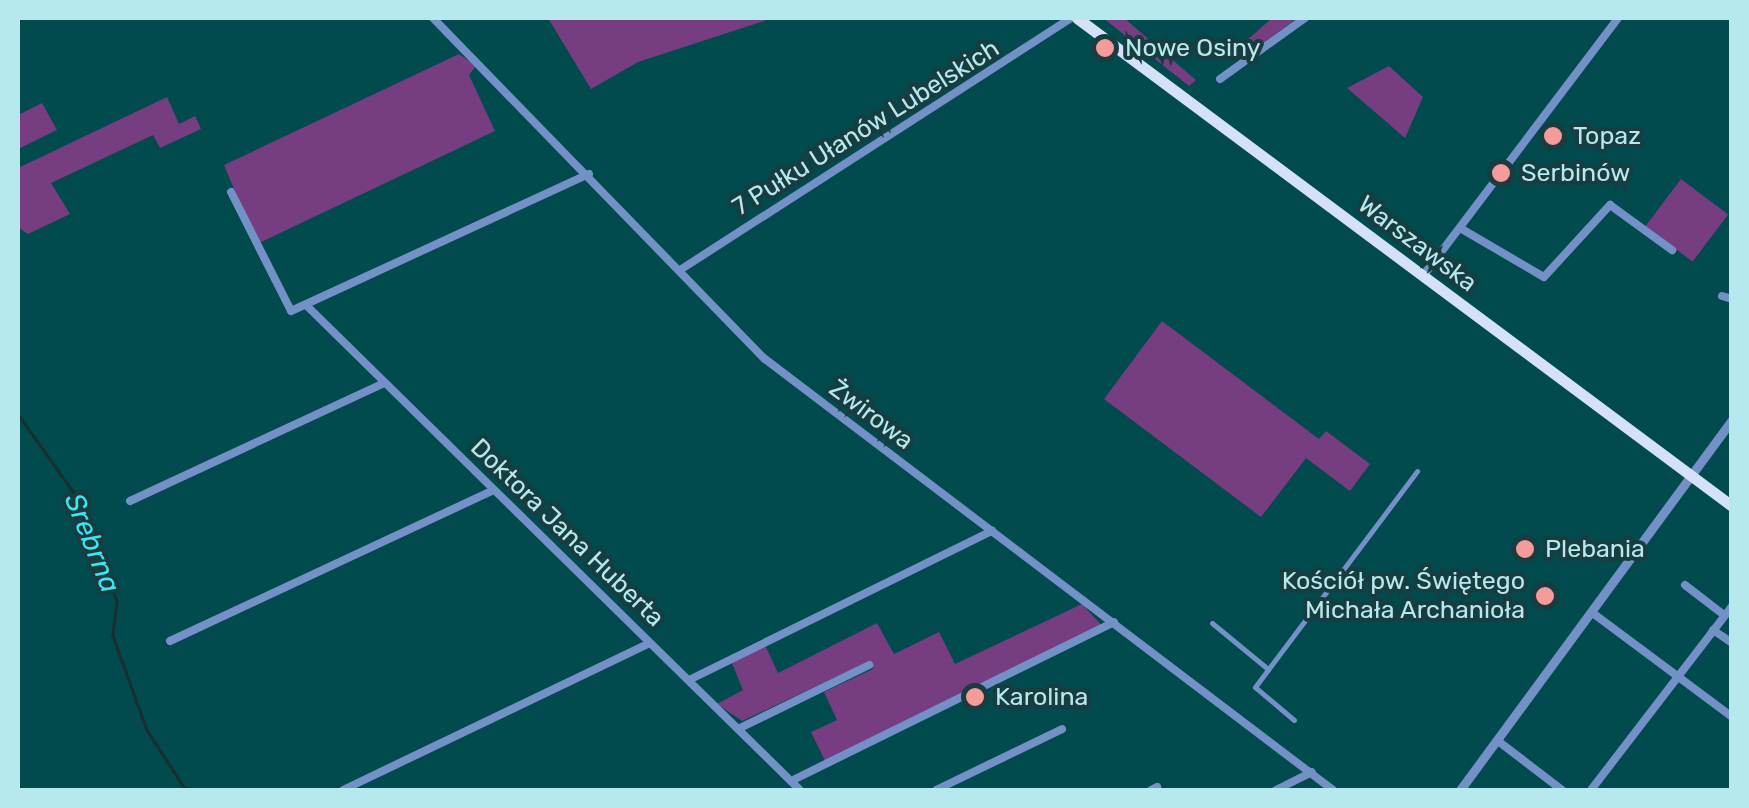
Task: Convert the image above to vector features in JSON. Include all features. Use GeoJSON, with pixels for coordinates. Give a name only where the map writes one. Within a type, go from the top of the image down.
{"type":"FeatureCollection","features":[{"type":"Feature","properties":{"kind":"main road","name":"Warszawska"},"geometry":{"type":"LineString","coordinates":[[1074,18],[1732,506]]}},
{"type":"Feature","properties":{"kind":"street","name":"Żwirowa"},"geometry":{"type":"LineString","coordinates":[[434,18],[777,369],[1332,790]]}},
{"type":"Feature","properties":{"kind":"street","name":"7 Pułku Ułanów Lubelskich"},"geometry":{"type":"LineString","coordinates":[[680,270],[1074,18]]}},
{"type":"Feature","properties":{"kind":"street"},"geometry":{"type":"LineString","coordinates":[[1220,79],[1305,18]]}},
{"type":"Feature","properties":{"kind":"street"},"geometry":{"type":"LineString","coordinates":[[1423,276],[1618,18]]}},
{"type":"Feature","properties":{"kind":"street"},"geometry":{"type":"LineString","coordinates":[[306,305],[589,174]]}},
{"type":"Feature","properties":{"kind":"street","name":"Doktora Jana Huberta"},"geometry":{"type":"LineString","coordinates":[[231,192],[291,311],[306,305],[800,790]]}},
{"type":"Feature","properties":{"kind":"street"},"geometry":{"type":"LineString","coordinates":[[1460,228],[1544,277],[1610,205],[1672,250]]}},
{"type":"Feature","properties":{"kind":"street"},"geometry":{"type":"LineString","coordinates":[[130,501],[384,383]]}},
{"type":"Feature","properties":{"kind":"street"},"geometry":{"type":"LineString","coordinates":[[1460,790],[1594,614],[1732,420]]}},
{"type":"Feature","properties":{"kind":"street"},"geometry":{"type":"LineString","coordinates":[[1294,720],[1255,687],[1416,471]]}},
{"type":"Feature","properties":{"kind":"street"},"geometry":{"type":"LineString","coordinates":[[170,641],[494,490]]}},
{"type":"Feature","properties":{"kind":"street"},"geometry":{"type":"LineString","coordinates":[[690,680],[992,531]]}},
{"type":"Feature","properties":{"kind":"street"},"geometry":{"type":"LineString","coordinates":[[1685,585],[1724,615]]}},
{"type":"Feature","properties":{"kind":"street"},"geometry":{"type":"LineString","coordinates":[[1591,790],[1732,606]]}},
{"type":"Feature","properties":{"kind":"street"},"geometry":{"type":"LineString","coordinates":[[1594,614],[1732,717]]}},
{"type":"Feature","properties":{"kind":"street"},"geometry":{"type":"LineString","coordinates":[[791,781],[1114,622]]}},
{"type":"Feature","properties":{"kind":"street"},"geometry":{"type":"LineString","coordinates":[[1212,623],[1268,669]]}},
{"type":"Feature","properties":{"kind":"street"},"geometry":{"type":"LineString","coordinates":[[1713,630],[1732,643]]}},
{"type":"Feature","properties":{"kind":"street"},"geometry":{"type":"LineString","coordinates":[[343,790],[650,643]]}},
{"type":"Feature","properties":{"kind":"street"},"geometry":{"type":"LineString","coordinates":[[738,729],[869,665]]}},
{"type":"Feature","properties":{"kind":"street"},"geometry":{"type":"LineString","coordinates":[[936,790],[1062,729]]}},
{"type":"Feature","properties":{"kind":"street"},"geometry":{"type":"LineString","coordinates":[[1498,741],[1562,790]]}},
{"type":"Feature","properties":{"kind":"street"},"geometry":{"type":"LineString","coordinates":[[1276,790],[1312,772]]}},
{"type":"Feature","properties":{"kind":"shaded area"},"geometry":{"type":"Polygon","coordinates":[[[548,18],[773,18],[638,62],[591,89],[548,18]]]}},
{"type":"Feature","properties":{"kind":"shaded area"},"geometry":{"type":"Polygon","coordinates":[[[1103,18],[1124,18],[1196,80],[1189,86],[1103,18]]]}},
{"type":"Feature","properties":{"kind":"shaded area"},"geometry":{"type":"Polygon","coordinates":[[[1272,18],[1297,18],[1261,45],[1246,41],[1272,18]]]}},
{"type":"Feature","properties":{"kind":"shaded area"},"geometry":{"type":"Polygon","coordinates":[[[459,54],[476,66],[469,75],[495,131],[257,244],[224,165],[459,54]]]}},
{"type":"Feature","properties":{"kind":"shaded area"},"geometry":{"type":"Polygon","coordinates":[[[1389,66],[1423,97],[1405,138],[1347,88],[1389,66]]]}},
{"type":"Feature","properties":{"kind":"shaded area"},"geometry":{"type":"Polygon","coordinates":[[[167,97],[179,124],[195,116],[201,129],[160,148],[153,135],[51,183],[70,214],[28,234],[18,227],[18,168],[167,97]]]}},
{"type":"Feature","properties":{"kind":"shaded area"},"geometry":{"type":"Polygon","coordinates":[[[42,103],[57,130],[18,149],[18,115],[42,103]]]}},
{"type":"Feature","properties":{"kind":"shaded area"},"geometry":{"type":"Polygon","coordinates":[[[1681,179],[1728,215],[1693,262],[1645,226],[1681,179]]]}},
{"type":"Feature","properties":{"kind":"shaded area"},"geometry":{"type":"Polygon","coordinates":[[[1162,321],[1319,439],[1326,431],[1370,464],[1350,491],[1306,458],[1261,517],[1104,399],[1162,321]]]}},
{"type":"Feature","properties":{"kind":"shaded area"},"geometry":{"type":"Polygon","coordinates":[[[1082,604],[1103,627],[825,761],[811,732],[837,720],[824,692],[873,669],[870,661],[742,721],[717,704],[743,690],[731,661],[765,645],[778,673],[877,623],[894,654],[939,632],[955,664],[1082,604]]]}},
{"type":"Feature","properties":{"kind":"waterway","name":"Srebrna"},"geometry":{"type":"LineString","coordinates":[[18,414],[82,504],[117,601],[113,636],[147,730],[186,790]]}},
{"type":"Feature","properties":{"kind":"place","name":"Nowe Osiny"},"geometry":{"type":"Point","coordinates":[1105,48]}},
{"type":"Feature","properties":{"kind":"place","name":"Topaz"},"geometry":{"type":"Point","coordinates":[1553,136]}},
{"type":"Feature","properties":{"kind":"place","name":"Serbinów"},"geometry":{"type":"Point","coordinates":[1501,173]}},
{"type":"Feature","properties":{"kind":"place","name":"Plebania"},"geometry":{"type":"Point","coordinates":[1525,549]}},
{"type":"Feature","properties":{"kind":"place","name":"Kościół pw. Świętego Michała Archanioła"},"geometry":{"type":"Point","coordinates":[1545,596]}},
{"type":"Feature","properties":{"kind":"place","name":"Karolina"},"geometry":{"type":"Point","coordinates":[975,697]}}]}
